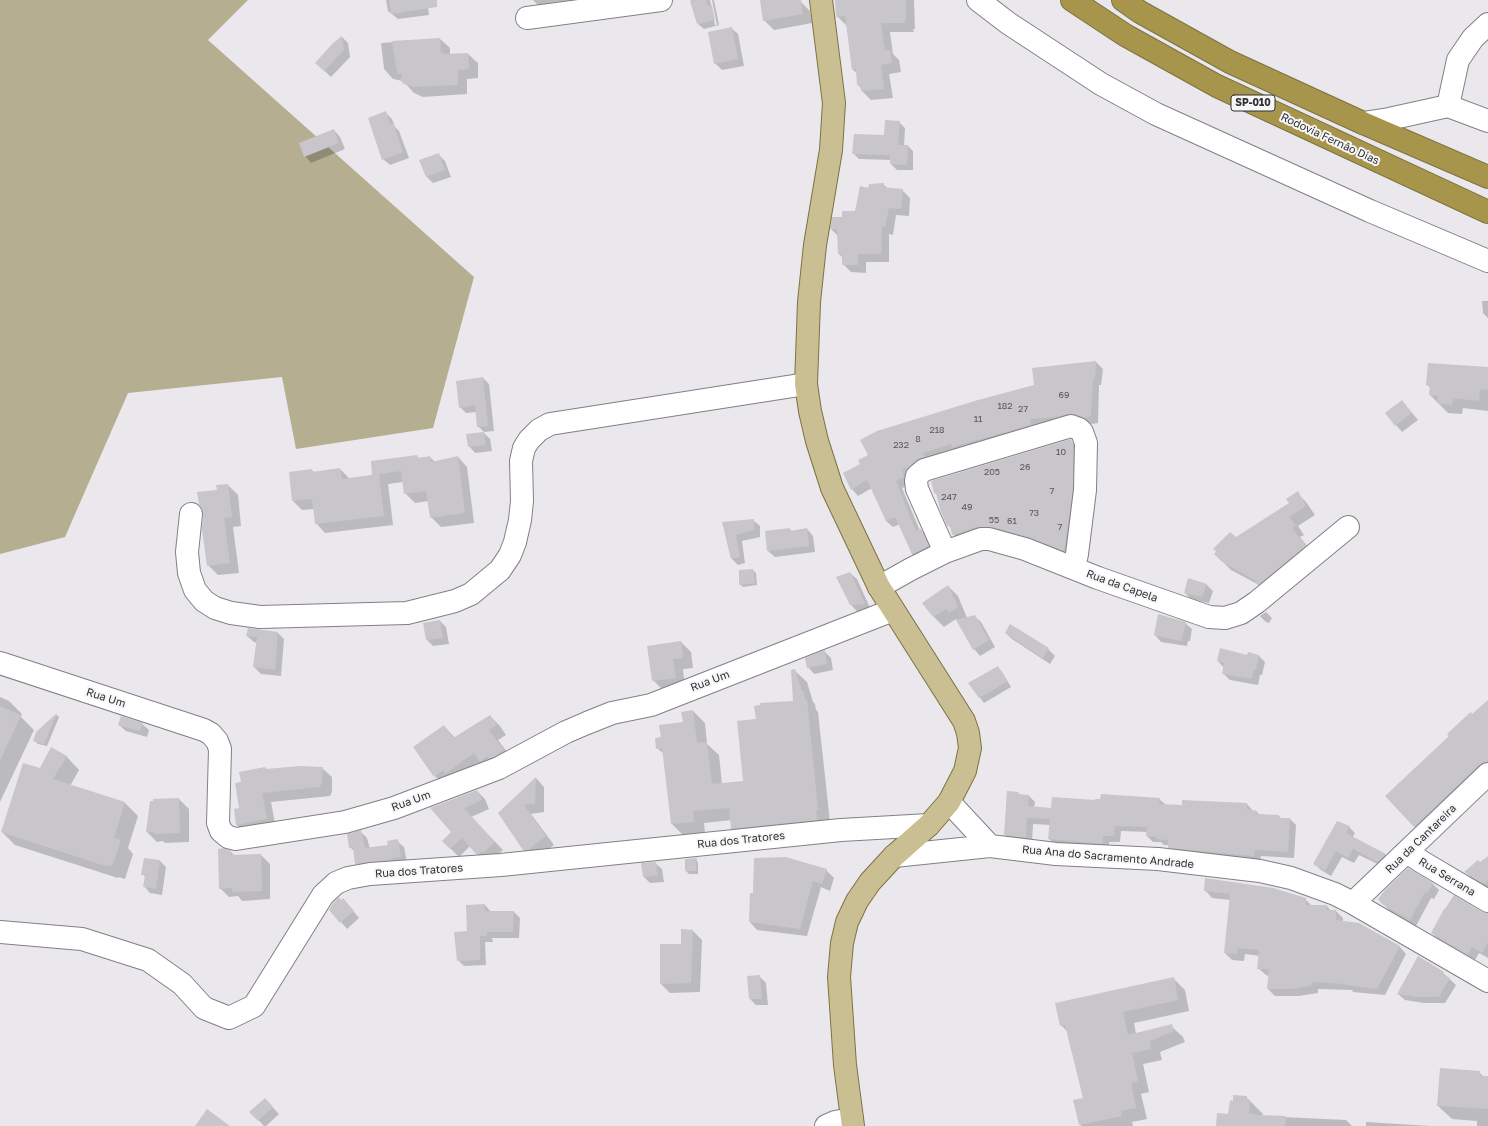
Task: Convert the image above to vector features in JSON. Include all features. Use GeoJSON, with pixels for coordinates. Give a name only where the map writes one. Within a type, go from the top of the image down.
{"type":"FeatureCollection","features":[{"type":"Feature","properties":{"kind":"highway","name":"Rodovia Fernão Dias"},"geometry":{"type":"LineString","coordinates":[[1072,0],[1125,35],[1217,86],[1488,212]]}},
{"type":"Feature","properties":{"kind":"highway","name":"SP-010"},"geometry":{"type":"LineString","coordinates":[[1123,0],[1140,12],[1230,62],[1362,123],[1488,177]]}},
{"type":"Feature","properties":{"kind":"main road"},"geometry":{"type":"LineString","coordinates":[[821,0],[834,103],[831,150],[815,245],[809,302],[806,384],[817,442],[832,488],[879,587],[964,721],[968,733],[970,748],[965,771],[949,802],[929,825],[894,856],[870,882],[857,901],[847,922],[842,943],[839,977],[845,1065],[852,1123]]}},
{"type":"Feature","properties":{"kind":"street"},"geometry":{"type":"LineString","coordinates":[[527,18],[661,0]]}},
{"type":"Feature","properties":{"kind":"street"},"geometry":{"type":"LineString","coordinates":[[978,0],[1008,23],[1101,84],[1156,114],[1370,212],[1488,261]]}},
{"type":"Feature","properties":{"kind":"street"},"geometry":{"type":"LineString","coordinates":[[1448,106],[1458,60],[1473,38],[1488,24]]}},
{"type":"Feature","properties":{"kind":"street"},"geometry":{"type":"LineString","coordinates":[[1362,123],[1389,119],[1448,106],[1488,122]]}},
{"type":"Feature","properties":{"kind":"street"},"geometry":{"type":"LineString","coordinates":[[191,514],[186,552],[189,573],[195,590],[204,601],[215,608],[231,613],[260,616],[407,614],[455,601],[471,594],[500,570],[512,548],[520,520],[522,501],[521,461],[524,448],[528,440],[539,430],[550,424],[806,384]]}},
{"type":"Feature","properties":{"kind":"street"},"geometry":{"type":"LineString","coordinates":[[945,552],[917,490],[917,476],[924,470],[1071,426],[1082,432],[1086,443],[1085,490],[1074,568]]}},
{"type":"Feature","properties":{"kind":"street","name":"Rua da Capela"},"geometry":{"type":"LineString","coordinates":[[879,587],[945,552],[981,539],[990,539],[1025,549],[1134,591],[1209,617],[1225,618],[1241,613],[1251,606],[1348,527]]}},
{"type":"Feature","properties":{"kind":"street","name":"Rua Um"},"geometry":{"type":"LineString","coordinates":[[0,663],[197,728],[211,734],[217,741],[220,749],[218,823],[221,831],[228,837],[236,839],[345,822],[394,808],[499,768],[566,732],[587,723],[612,714],[651,705],[893,610]]}},
{"type":"Feature","properties":{"kind":"street","name":"Rua da Cantareira"},"geometry":{"type":"LineString","coordinates":[[1353,903],[1488,774]]}},
{"type":"Feature","properties":{"kind":"street"},"geometry":{"type":"LineString","coordinates":[[949,802],[990,846]]}},
{"type":"Feature","properties":{"kind":"street","name":"Rua dos Tratores"},"geometry":{"type":"LineString","coordinates":[[0,932],[82,939],[148,960],[182,984],[204,1008],[229,1018],[254,1006],[323,895],[336,883],[348,878],[370,874],[501,865],[841,830],[929,825]]}},
{"type":"Feature","properties":{"kind":"street","name":"Rua Ana do Sacramento Andrade"},"geometry":{"type":"LineString","coordinates":[[894,856],[990,846],[1056,854],[1158,859],[1260,871],[1291,878],[1335,894],[1488,981]]}},
{"type":"Feature","properties":{"kind":"street","name":"Rua Serrana"},"geometry":{"type":"LineString","coordinates":[[1407,852],[1488,901]]}},
{"type":"Feature","properties":{"kind":"street"},"geometry":{"type":"LineString","coordinates":[[826,1126],[835,1122],[852,1123]]}},
{"type":"Feature","properties":{"kind":"shaded area"},"geometry":{"type":"Polygon","coordinates":[[[0,0],[248,0],[208,40],[474,277],[433,428],[296,449],[282,377],[128,393],[65,537],[0,554],[0,0]]]}},
{"type":"Feature","properties":{"kind":"building"},"geometry":{"type":"Polygon","coordinates":[[[389,0],[437,0],[437,7],[391,14],[389,0]]]}},
{"type":"Feature","properties":{"kind":"building"},"geometry":{"type":"Polygon","coordinates":[[[706,0],[708,6],[712,5],[715,20],[697,24],[690,1],[706,0]]]}},
{"type":"Feature","properties":{"kind":"building"},"geometry":{"type":"Polygon","coordinates":[[[760,0],[801,0],[803,14],[763,21],[760,0]]]}},
{"type":"Feature","properties":{"kind":"building"},"geometry":{"type":"Polygon","coordinates":[[[835,0],[906,0],[905,23],[881,23],[885,50],[890,50],[892,63],[881,65],[884,89],[861,91],[860,85],[857,85],[856,69],[852,69],[845,16],[836,17],[835,0]]]}},
{"type":"Feature","properties":{"kind":"building"},"geometry":{"type":"Polygon","coordinates":[[[732,27],[738,59],[714,64],[708,32],[732,27]]]}},
{"type":"Feature","properties":{"kind":"building"},"geometry":{"type":"Polygon","coordinates":[[[342,36],[344,50],[324,71],[315,63],[333,43],[342,36]]]}},
{"type":"Feature","properties":{"kind":"building"},"geometry":{"type":"Polygon","coordinates":[[[440,38],[441,53],[468,53],[469,69],[458,70],[458,85],[413,87],[404,84],[400,80],[403,75],[397,73],[392,41],[440,38]]]}},
{"type":"Feature","properties":{"kind":"building"},"geometry":{"type":"Polygon","coordinates":[[[386,111],[390,124],[393,123],[403,152],[382,160],[368,118],[386,111]]]}},
{"type":"Feature","properties":{"kind":"building"},"geometry":{"type":"Polygon","coordinates":[[[885,120],[900,121],[898,145],[908,145],[907,165],[890,164],[890,155],[852,154],[854,134],[884,135],[885,120]]]}},
{"type":"Feature","properties":{"kind":"building"},"geometry":{"type":"Polygon","coordinates":[[[334,129],[339,143],[304,157],[299,143],[334,129]]]}},
{"type":"Feature","properties":{"kind":"building"},"geometry":{"type":"Polygon","coordinates":[[[439,153],[445,170],[426,177],[419,160],[439,153]]]}},
{"type":"Feature","properties":{"kind":"building"},"geometry":{"type":"Polygon","coordinates":[[[884,183],[883,187],[903,189],[901,209],[889,208],[885,227],[882,227],[881,254],[858,254],[858,265],[842,265],[842,254],[838,254],[837,229],[830,229],[832,217],[842,217],[842,211],[855,211],[860,186],[868,188],[869,184],[884,183]]]}},
{"type":"Feature","properties":{"kind":"building"},"geometry":{"type":"Polygon","coordinates":[[[1096,361],[1095,379],[1093,379],[1091,416],[1084,418],[1075,414],[1068,414],[1057,417],[1030,419],[1031,425],[952,447],[951,444],[923,453],[925,457],[916,460],[908,468],[902,469],[904,477],[896,481],[916,531],[921,529],[929,546],[912,554],[895,517],[886,521],[867,480],[851,490],[843,473],[860,464],[858,460],[868,455],[860,440],[877,431],[978,400],[1034,385],[1032,368],[1096,361]]]}},
{"type":"Feature","properties":{"kind":"building"},"geometry":{"type":"Polygon","coordinates":[[[1428,363],[1488,367],[1488,390],[1480,389],[1479,401],[1453,398],[1452,405],[1437,403],[1438,396],[1429,395],[1430,386],[1426,385],[1428,363]]]}},
{"type":"Feature","properties":{"kind":"building"},"geometry":{"type":"Polygon","coordinates":[[[483,377],[488,426],[477,427],[475,405],[459,408],[456,381],[483,377]]]}},
{"type":"Feature","properties":{"kind":"building"},"geometry":{"type":"Polygon","coordinates":[[[1402,400],[1412,413],[1395,426],[1385,413],[1402,400]]]}},
{"type":"Feature","properties":{"kind":"building"},"geometry":{"type":"Polygon","coordinates":[[[484,432],[486,445],[468,447],[466,434],[484,432]]]}},
{"type":"Feature","properties":{"kind":"building"},"geometry":{"type":"Polygon","coordinates":[[[1071,439],[1073,445],[1073,489],[1064,551],[1028,537],[992,527],[977,527],[952,535],[950,525],[947,526],[940,509],[931,481],[1071,439]]]}},
{"type":"Feature","properties":{"kind":"building"},"geometry":{"type":"Polygon","coordinates":[[[417,455],[418,458],[430,456],[431,462],[458,456],[465,513],[430,518],[426,491],[404,494],[401,471],[379,474],[384,516],[315,524],[312,499],[292,501],[289,472],[312,469],[312,472],[340,468],[342,479],[372,475],[371,461],[417,455]]]}},
{"type":"Feature","properties":{"kind":"building"},"geometry":{"type":"Polygon","coordinates":[[[228,484],[232,517],[224,518],[230,563],[207,566],[202,529],[203,515],[197,492],[217,490],[216,485],[228,484]]]}},
{"type":"Feature","properties":{"kind":"building"},"geometry":{"type":"Polygon","coordinates":[[[1298,491],[1306,506],[1289,517],[1296,526],[1292,528],[1306,546],[1258,585],[1254,580],[1221,561],[1214,554],[1216,551],[1213,549],[1230,532],[1236,537],[1289,503],[1286,499],[1298,491]]]}},
{"type":"Feature","properties":{"kind":"building"},"geometry":{"type":"Polygon","coordinates":[[[754,519],[754,530],[736,535],[740,557],[731,559],[722,522],[754,519]]]}},
{"type":"Feature","properties":{"kind":"building"},"geometry":{"type":"Polygon","coordinates":[[[790,528],[790,531],[807,528],[809,546],[767,551],[765,531],[790,528]]]}},
{"type":"Feature","properties":{"kind":"building"},"geometry":{"type":"Polygon","coordinates":[[[753,569],[755,583],[739,585],[739,570],[753,569]]]}},
{"type":"Feature","properties":{"kind":"building"},"geometry":{"type":"Polygon","coordinates":[[[850,572],[865,604],[850,605],[836,577],[850,572]]]}},
{"type":"Feature","properties":{"kind":"building"},"geometry":{"type":"Polygon","coordinates":[[[1188,578],[1207,584],[1202,597],[1184,593],[1188,578]]]}},
{"type":"Feature","properties":{"kind":"building"},"geometry":{"type":"Polygon","coordinates":[[[948,585],[958,607],[949,613],[946,609],[933,617],[922,603],[948,585]]]}},
{"type":"Feature","properties":{"kind":"building"},"geometry":{"type":"Polygon","coordinates":[[[1158,614],[1186,622],[1181,641],[1154,635],[1158,614]]]}},
{"type":"Feature","properties":{"kind":"building"},"geometry":{"type":"Polygon","coordinates":[[[975,615],[989,640],[973,650],[956,620],[975,615]]]}},
{"type":"Feature","properties":{"kind":"building"},"geometry":{"type":"Polygon","coordinates":[[[440,620],[443,638],[426,640],[423,623],[440,620]]]}},
{"type":"Feature","properties":{"kind":"building"},"geometry":{"type":"Polygon","coordinates":[[[1010,624],[1049,648],[1043,658],[1005,633],[1010,624]]]}},
{"type":"Feature","properties":{"kind":"building"},"geometry":{"type":"Polygon","coordinates":[[[248,628],[278,632],[275,670],[253,667],[257,637],[246,636],[248,628]]]}},
{"type":"Feature","properties":{"kind":"building"},"geometry":{"type":"Polygon","coordinates":[[[681,641],[683,658],[673,659],[676,678],[652,681],[647,646],[681,641]]]}},
{"type":"Feature","properties":{"kind":"building"},"geometry":{"type":"Polygon","coordinates":[[[1220,648],[1247,655],[1248,652],[1259,655],[1256,670],[1254,669],[1252,679],[1222,674],[1224,663],[1217,661],[1220,648]]]}},
{"type":"Feature","properties":{"kind":"building"},"geometry":{"type":"Polygon","coordinates":[[[825,650],[827,664],[807,668],[805,658],[825,650]]]}},
{"type":"Feature","properties":{"kind":"building"},"geometry":{"type":"Polygon","coordinates":[[[998,666],[1007,682],[979,698],[968,683],[998,666]]]}},
{"type":"Feature","properties":{"kind":"building"},"geometry":{"type":"Polygon","coordinates":[[[795,669],[802,691],[804,691],[805,699],[807,699],[818,810],[816,811],[817,820],[731,829],[729,808],[693,811],[694,822],[671,824],[662,748],[656,749],[655,738],[661,737],[659,725],[683,722],[681,712],[693,710],[697,743],[707,742],[712,784],[743,781],[737,721],[756,719],[754,706],[760,705],[760,703],[793,701],[791,670],[795,669]]]}},
{"type":"Feature","properties":{"kind":"building"},"geometry":{"type":"Polygon","coordinates":[[[1488,700],[1488,761],[1479,765],[1414,827],[1385,796],[1449,736],[1447,734],[1463,719],[1471,712],[1472,714],[1488,700]]]}},
{"type":"Feature","properties":{"kind":"building"},"geometry":{"type":"Polygon","coordinates":[[[0,706],[21,715],[0,761],[0,706]]]}},
{"type":"Feature","properties":{"kind":"building"},"geometry":{"type":"Polygon","coordinates":[[[57,713],[44,744],[33,741],[36,732],[57,713]]]}},
{"type":"Feature","properties":{"kind":"building"},"geometry":{"type":"Polygon","coordinates":[[[490,715],[497,725],[489,730],[504,750],[494,757],[488,759],[487,756],[480,762],[474,753],[445,774],[443,770],[434,777],[413,747],[444,725],[453,738],[490,715]]]}},
{"type":"Feature","properties":{"kind":"building"},"geometry":{"type":"Polygon","coordinates":[[[121,716],[143,723],[140,731],[118,725],[121,716]]]}},
{"type":"Feature","properties":{"kind":"building"},"geometry":{"type":"Polygon","coordinates":[[[51,747],[67,756],[53,779],[125,802],[114,838],[121,840],[112,866],[105,866],[1,832],[23,763],[40,768],[51,747]]]}},
{"type":"Feature","properties":{"kind":"building"},"geometry":{"type":"Polygon","coordinates":[[[300,766],[323,767],[322,782],[320,787],[262,793],[267,819],[236,825],[234,809],[239,808],[235,783],[241,782],[239,772],[265,767],[266,769],[300,766]]]}},
{"type":"Feature","properties":{"kind":"building"},"geometry":{"type":"Polygon","coordinates":[[[536,777],[535,804],[524,805],[546,836],[528,850],[523,850],[498,813],[536,777]]]}},
{"type":"Feature","properties":{"kind":"building"},"geometry":{"type":"Polygon","coordinates":[[[477,790],[482,800],[464,808],[495,842],[483,853],[482,851],[479,854],[476,854],[462,838],[450,849],[442,841],[451,832],[430,808],[477,790]]]}},
{"type":"Feature","properties":{"kind":"building"},"geometry":{"type":"Polygon","coordinates":[[[1007,791],[1029,795],[1028,806],[1051,808],[1052,797],[1095,800],[1100,799],[1101,794],[1160,798],[1159,804],[1182,805],[1182,800],[1247,803],[1247,809],[1257,811],[1257,814],[1279,815],[1279,818],[1290,818],[1288,852],[1255,850],[1254,856],[1168,848],[1168,840],[1146,836],[1147,827],[1115,826],[1114,836],[1103,836],[1103,844],[1048,839],[1050,819],[1027,818],[1026,838],[1004,835],[1007,791]]]}},
{"type":"Feature","properties":{"kind":"building"},"geometry":{"type":"Polygon","coordinates":[[[179,798],[180,833],[154,834],[154,832],[146,832],[150,801],[153,801],[153,799],[179,798]]]}},
{"type":"Feature","properties":{"kind":"building"},"geometry":{"type":"Polygon","coordinates":[[[1337,821],[1350,826],[1346,833],[1386,854],[1378,862],[1353,849],[1348,858],[1336,851],[1325,871],[1313,864],[1337,821]]]}},
{"type":"Feature","properties":{"kind":"building"},"geometry":{"type":"Polygon","coordinates":[[[361,830],[365,848],[388,845],[387,841],[398,839],[401,857],[391,858],[392,860],[355,864],[353,847],[349,848],[347,834],[361,830]]]}},
{"type":"Feature","properties":{"kind":"building"},"geometry":{"type":"Polygon","coordinates":[[[224,848],[231,851],[231,855],[261,854],[262,891],[232,892],[232,888],[219,889],[218,849],[224,848]]]}},
{"type":"Feature","properties":{"kind":"building"},"geometry":{"type":"Polygon","coordinates":[[[1488,856],[1488,880],[1484,884],[1464,872],[1478,860],[1480,862],[1488,856]]]}},
{"type":"Feature","properties":{"kind":"building"},"geometry":{"type":"Polygon","coordinates":[[[786,857],[827,869],[822,884],[813,881],[800,929],[749,922],[750,893],[753,893],[754,858],[786,857]]]}},
{"type":"Feature","properties":{"kind":"building"},"geometry":{"type":"Polygon","coordinates":[[[144,858],[160,860],[156,889],[143,887],[145,875],[141,875],[144,858]]]}},
{"type":"Feature","properties":{"kind":"building"},"geometry":{"type":"Polygon","coordinates":[[[697,858],[696,871],[685,871],[685,859],[697,858]]]}},
{"type":"Feature","properties":{"kind":"building"},"geometry":{"type":"Polygon","coordinates":[[[656,862],[658,875],[643,877],[641,863],[656,862]]]}},
{"type":"Feature","properties":{"kind":"building"},"geometry":{"type":"Polygon","coordinates":[[[1408,868],[1433,883],[1427,894],[1425,892],[1410,920],[1382,904],[1378,899],[1385,890],[1408,868]]]}},
{"type":"Feature","properties":{"kind":"building"},"geometry":{"type":"Polygon","coordinates":[[[1205,878],[1273,888],[1306,898],[1306,905],[1327,905],[1327,910],[1336,910],[1336,920],[1359,923],[1400,946],[1377,989],[1345,984],[1312,982],[1311,986],[1291,989],[1267,989],[1269,969],[1257,969],[1259,950],[1238,948],[1237,954],[1224,953],[1230,894],[1204,891],[1205,878]]]}},
{"type":"Feature","properties":{"kind":"building"},"geometry":{"type":"Polygon","coordinates":[[[1454,895],[1482,912],[1488,913],[1488,942],[1482,953],[1472,947],[1468,955],[1431,933],[1444,909],[1454,895]]]}},
{"type":"Feature","properties":{"kind":"building"},"geometry":{"type":"Polygon","coordinates":[[[339,897],[341,900],[343,898],[354,911],[340,923],[329,910],[339,897]]]}},
{"type":"Feature","properties":{"kind":"building"},"geometry":{"type":"Polygon","coordinates":[[[485,904],[485,911],[514,911],[513,932],[487,932],[487,936],[480,936],[480,960],[457,961],[454,932],[467,931],[466,905],[485,904]]]}},
{"type":"Feature","properties":{"kind":"building"},"geometry":{"type":"Polygon","coordinates":[[[681,929],[693,930],[691,983],[660,984],[660,944],[681,944],[681,929]]]}},
{"type":"Feature","properties":{"kind":"building"},"geometry":{"type":"Polygon","coordinates":[[[1418,956],[1444,972],[1443,974],[1450,978],[1439,997],[1417,997],[1397,994],[1418,956]]]}},
{"type":"Feature","properties":{"kind":"building"},"geometry":{"type":"Polygon","coordinates":[[[760,975],[762,999],[749,999],[747,976],[760,975]]]}},
{"type":"Feature","properties":{"kind":"building"},"geometry":{"type":"Polygon","coordinates":[[[1174,977],[1178,1000],[1123,1012],[1128,1035],[1172,1024],[1174,1031],[1150,1041],[1151,1049],[1132,1053],[1138,1081],[1131,1083],[1136,1108],[1121,1111],[1122,1116],[1079,1125],[1073,1100],[1083,1098],[1065,1025],[1060,1026],[1055,1003],[1174,977]]]}},
{"type":"Feature","properties":{"kind":"building"},"geometry":{"type":"Polygon","coordinates":[[[1440,1068],[1480,1071],[1480,1076],[1488,1076],[1488,1109],[1437,1106],[1440,1068]]]}},
{"type":"Feature","properties":{"kind":"building"},"geometry":{"type":"Polygon","coordinates":[[[1233,1095],[1247,1096],[1247,1099],[1250,1100],[1249,1113],[1257,1115],[1286,1116],[1285,1126],[1216,1126],[1217,1113],[1228,1114],[1230,1100],[1233,1101],[1233,1095]]]}},
{"type":"Feature","properties":{"kind":"building"},"geometry":{"type":"Polygon","coordinates":[[[265,1098],[273,1107],[258,1121],[249,1112],[265,1098]]]}},
{"type":"Feature","properties":{"kind":"building"},"geometry":{"type":"Polygon","coordinates":[[[207,1109],[230,1126],[195,1126],[207,1109]]]}}]}
